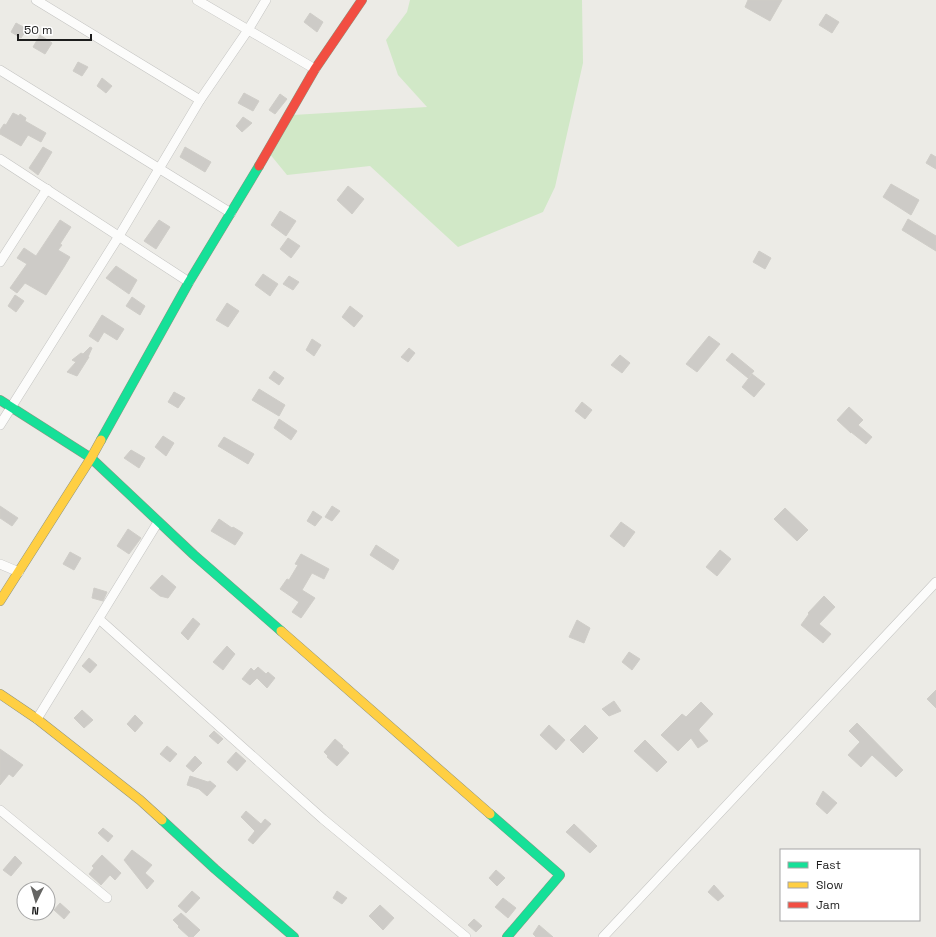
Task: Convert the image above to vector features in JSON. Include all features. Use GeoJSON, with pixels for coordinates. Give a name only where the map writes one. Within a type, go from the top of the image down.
{"type":"FeatureCollection","features":[{"type":"Feature","properties":{"kind":"street"},"geometry":{"type":"LineString","coordinates":[[36,0],[200,100]]}},
{"type":"Feature","properties":{"kind":"street"},"geometry":{"type":"LineString","coordinates":[[197,0],[315,69]]}},
{"type":"Feature","properties":{"kind":"street"},"geometry":{"type":"LineString","coordinates":[[0,424],[119,236],[200,100],[248,30],[266,0]]}},
{"type":"Feature","properties":{"kind":"street"},"geometry":{"type":"LineString","coordinates":[[0,601],[91,458],[189,282],[315,69],[362,0]]}},
{"type":"Feature","properties":{"kind":"street"},"geometry":{"type":"LineString","coordinates":[[0,70],[231,213]]}},
{"type":"Feature","properties":{"kind":"street"},"geometry":{"type":"LineString","coordinates":[[0,159],[189,282]]}},
{"type":"Feature","properties":{"kind":"street"},"geometry":{"type":"LineString","coordinates":[[0,262],[47,189]]}},
{"type":"Feature","properties":{"kind":"street"},"geometry":{"type":"LineString","coordinates":[[0,400],[91,458],[200,561],[560,875],[507,937]]}},
{"type":"Feature","properties":{"kind":"street"},"geometry":{"type":"LineString","coordinates":[[37,719],[158,522]]}},
{"type":"Feature","properties":{"kind":"street"},"geometry":{"type":"LineString","coordinates":[[0,564],[19,572]]}},
{"type":"Feature","properties":{"kind":"street"},"geometry":{"type":"LineString","coordinates":[[603,937],[936,582]]}},
{"type":"Feature","properties":{"kind":"street"},"geometry":{"type":"LineString","coordinates":[[99,619],[324,819],[466,937]]}},
{"type":"Feature","properties":{"kind":"street"},"geometry":{"type":"LineString","coordinates":[[0,694],[37,719],[140,800],[215,869],[294,937]]}},
{"type":"Feature","properties":{"kind":"street"},"geometry":{"type":"LineString","coordinates":[[0,810],[107,898]]}},
{"type":"Feature","properties":{"kind":"green space"},"geometry":{"type":"Polygon","coordinates":[[[410,0],[582,0],[583,63],[555,187],[543,212],[458,247],[370,166],[287,175],[269,153],[293,115],[427,107],[398,75],[386,40],[407,12],[410,0]]]}},
{"type":"Feature","properties":{"kind":"building"},"geometry":{"type":"Polygon","coordinates":[[[748,0],[782,0],[770,21],[745,7],[748,0]]]}},
{"type":"Feature","properties":{"kind":"building"},"geometry":{"type":"Polygon","coordinates":[[[310,13],[323,22],[317,32],[304,22],[310,13]]]}},
{"type":"Feature","properties":{"kind":"building"},"geometry":{"type":"Polygon","coordinates":[[[826,14],[839,22],[832,33],[819,25],[826,14]]]}},
{"type":"Feature","properties":{"kind":"building"},"geometry":{"type":"Polygon","coordinates":[[[16,23],[27,29],[21,38],[11,32],[16,23]]]}},
{"type":"Feature","properties":{"kind":"building"},"geometry":{"type":"Polygon","coordinates":[[[40,35],[52,43],[45,54],[33,47],[40,35]]]}},
{"type":"Feature","properties":{"kind":"building"},"geometry":{"type":"Polygon","coordinates":[[[78,62],[88,67],[82,76],[73,71],[78,62]]]}},
{"type":"Feature","properties":{"kind":"building"},"geometry":{"type":"Polygon","coordinates":[[[102,78],[112,86],[106,93],[97,86],[102,78]]]}},
{"type":"Feature","properties":{"kind":"building"},"geometry":{"type":"Polygon","coordinates":[[[244,93],[259,101],[253,111],[238,103],[244,93]]]}},
{"type":"Feature","properties":{"kind":"building"},"geometry":{"type":"Polygon","coordinates":[[[280,94],[287,99],[275,114],[269,110],[280,94]]]}},
{"type":"Feature","properties":{"kind":"building"},"geometry":{"type":"Polygon","coordinates":[[[13,113],[19,116],[20,114],[26,118],[25,121],[46,133],[41,142],[28,135],[21,146],[0,134],[0,130],[4,124],[6,125],[13,113]]]}},
{"type":"Feature","properties":{"kind":"building"},"geometry":{"type":"Polygon","coordinates":[[[243,117],[252,123],[242,132],[236,126],[243,117]]]}},
{"type":"Feature","properties":{"kind":"building"},"geometry":{"type":"Polygon","coordinates":[[[43,147],[52,152],[38,175],[29,168],[43,147]]]}},
{"type":"Feature","properties":{"kind":"building"},"geometry":{"type":"Polygon","coordinates":[[[185,147],[211,162],[205,172],[180,157],[185,147]]]}},
{"type":"Feature","properties":{"kind":"building"},"geometry":{"type":"Polygon","coordinates":[[[931,154],[936,157],[936,169],[926,163],[931,154]]]}},
{"type":"Feature","properties":{"kind":"building"},"geometry":{"type":"Polygon","coordinates":[[[891,184],[919,200],[911,215],[883,197],[891,184]]]}},
{"type":"Feature","properties":{"kind":"building"},"geometry":{"type":"Polygon","coordinates":[[[348,186],[364,199],[352,214],[337,200],[348,186]]]}},
{"type":"Feature","properties":{"kind":"building"},"geometry":{"type":"Polygon","coordinates":[[[280,211],[296,221],[286,236],[271,225],[280,211]]]}},
{"type":"Feature","properties":{"kind":"building"},"geometry":{"type":"Polygon","coordinates":[[[908,219],[936,236],[936,251],[902,230],[908,219]]]}},
{"type":"Feature","properties":{"kind":"building"},"geometry":{"type":"Polygon","coordinates":[[[60,220],[71,227],[60,244],[62,245],[58,250],[70,257],[46,295],[25,283],[17,293],[10,288],[27,264],[17,258],[24,248],[36,256],[60,220]]]}},
{"type":"Feature","properties":{"kind":"building"},"geometry":{"type":"Polygon","coordinates":[[[159,220],[170,227],[156,249],[144,241],[159,220]]]}},
{"type":"Feature","properties":{"kind":"building"},"geometry":{"type":"Polygon","coordinates":[[[288,238],[300,246],[291,258],[280,249],[288,238]]]}},
{"type":"Feature","properties":{"kind":"building"},"geometry":{"type":"Polygon","coordinates":[[[759,251],[771,258],[765,269],[753,262],[759,251]]]}},
{"type":"Feature","properties":{"kind":"building"},"geometry":{"type":"Polygon","coordinates":[[[116,266],[137,280],[129,294],[106,278],[116,266]]]}},
{"type":"Feature","properties":{"kind":"building"},"geometry":{"type":"Polygon","coordinates":[[[263,274],[278,284],[270,296],[255,285],[263,274]]]}},
{"type":"Feature","properties":{"kind":"building"},"geometry":{"type":"Polygon","coordinates":[[[289,276],[299,282],[293,290],[283,284],[289,276]]]}},
{"type":"Feature","properties":{"kind":"building"},"geometry":{"type":"Polygon","coordinates":[[[15,295],[24,301],[16,312],[8,306],[15,295]]]}},
{"type":"Feature","properties":{"kind":"building"},"geometry":{"type":"Polygon","coordinates":[[[132,297],[145,306],[140,315],[126,306],[132,297]]]}},
{"type":"Feature","properties":{"kind":"building"},"geometry":{"type":"Polygon","coordinates":[[[227,303],[239,311],[228,327],[216,320],[227,303]]]}},
{"type":"Feature","properties":{"kind":"building"},"geometry":{"type":"Polygon","coordinates":[[[350,306],[363,316],[354,327],[342,317],[350,306]]]}},
{"type":"Feature","properties":{"kind":"building"},"geometry":{"type":"Polygon","coordinates":[[[102,315],[124,329],[117,340],[104,332],[98,342],[89,336],[102,315]]]}},
{"type":"Feature","properties":{"kind":"building"},"geometry":{"type":"Polygon","coordinates":[[[709,336],[720,344],[697,372],[686,364],[709,336]]]}},
{"type":"Feature","properties":{"kind":"building"},"geometry":{"type":"Polygon","coordinates":[[[312,339],[321,345],[314,356],[306,350],[312,339]]]}},
{"type":"Feature","properties":{"kind":"building"},"geometry":{"type":"Polygon","coordinates":[[[90,347],[92,348],[89,357],[77,376],[67,372],[76,362],[72,360],[81,353],[83,354],[90,347]]]}},
{"type":"Feature","properties":{"kind":"building"},"geometry":{"type":"Polygon","coordinates":[[[409,348],[415,353],[408,362],[401,357],[409,348]]]}},
{"type":"Feature","properties":{"kind":"building"},"geometry":{"type":"Polygon","coordinates":[[[732,353],[754,371],[748,378],[726,360],[732,353]]]}},
{"type":"Feature","properties":{"kind":"building"},"geometry":{"type":"Polygon","coordinates":[[[620,355],[630,363],[622,373],[611,365],[620,355]]]}},
{"type":"Feature","properties":{"kind":"building"},"geometry":{"type":"Polygon","coordinates":[[[274,371],[284,378],[279,385],[269,378],[274,371]]]}},
{"type":"Feature","properties":{"kind":"building"},"geometry":{"type":"Polygon","coordinates":[[[752,374],[765,384],[754,397],[742,387],[752,374]]]}},
{"type":"Feature","properties":{"kind":"building"},"geometry":{"type":"Polygon","coordinates":[[[259,389],[285,405],[279,416],[252,400],[259,389]]]}},
{"type":"Feature","properties":{"kind":"building"},"geometry":{"type":"Polygon","coordinates":[[[174,392],[185,398],[178,408],[168,402],[174,392]]]}},
{"type":"Feature","properties":{"kind":"building"},"geometry":{"type":"Polygon","coordinates":[[[582,402],[592,410],[585,419],[575,411],[582,402]]]}},
{"type":"Feature","properties":{"kind":"building"},"geometry":{"type":"Polygon","coordinates":[[[849,407],[863,420],[858,425],[872,437],[866,444],[837,420],[849,407]]]}},
{"type":"Feature","properties":{"kind":"building"},"geometry":{"type":"Polygon","coordinates":[[[279,419],[297,431],[291,440],[274,428],[279,419]]]}},
{"type":"Feature","properties":{"kind":"building"},"geometry":{"type":"Polygon","coordinates":[[[163,436],[174,443],[166,456],[155,447],[163,436]]]}},
{"type":"Feature","properties":{"kind":"building"},"geometry":{"type":"Polygon","coordinates":[[[224,437],[254,454],[248,464],[218,446],[224,437]]]}},
{"type":"Feature","properties":{"kind":"building"},"geometry":{"type":"Polygon","coordinates":[[[131,450],[145,458],[139,468],[124,458],[131,450]]]}},
{"type":"Feature","properties":{"kind":"building"},"geometry":{"type":"Polygon","coordinates":[[[0,506],[18,518],[12,526],[0,518],[0,506]]]}},
{"type":"Feature","properties":{"kind":"building"},"geometry":{"type":"Polygon","coordinates":[[[332,506],[340,511],[332,521],[325,517],[332,506]]]}},
{"type":"Feature","properties":{"kind":"building"},"geometry":{"type":"Polygon","coordinates":[[[785,508],[808,530],[797,541],[774,519],[785,508]]]}},
{"type":"Feature","properties":{"kind":"building"},"geometry":{"type":"Polygon","coordinates":[[[313,511],[322,517],[315,526],[307,521],[313,511]]]}},
{"type":"Feature","properties":{"kind":"building"},"geometry":{"type":"Polygon","coordinates":[[[219,519],[232,528],[233,527],[243,533],[235,545],[211,531],[219,519]]]}},
{"type":"Feature","properties":{"kind":"building"},"geometry":{"type":"Polygon","coordinates":[[[621,522],[635,532],[624,547],[610,536],[621,522]]]}},
{"type":"Feature","properties":{"kind":"building"},"geometry":{"type":"Polygon","coordinates":[[[128,529],[141,538],[129,554],[117,546],[128,529]]]}},
{"type":"Feature","properties":{"kind":"building"},"geometry":{"type":"Polygon","coordinates":[[[376,545],[399,560],[393,570],[370,555],[376,545]]]}},
{"type":"Feature","properties":{"kind":"building"},"geometry":{"type":"Polygon","coordinates":[[[720,550],[731,559],[717,576],[706,567],[720,550]]]}},
{"type":"Feature","properties":{"kind":"building"},"geometry":{"type":"Polygon","coordinates":[[[70,552],[81,558],[74,570],[63,564],[70,552]]]}},
{"type":"Feature","properties":{"kind":"building"},"geometry":{"type":"Polygon","coordinates":[[[301,554],[329,569],[324,579],[312,573],[302,590],[315,598],[301,618],[292,612],[299,602],[280,589],[287,579],[289,580],[298,565],[295,564],[301,554]]]}},
{"type":"Feature","properties":{"kind":"building"},"geometry":{"type":"Polygon","coordinates":[[[162,575],[176,587],[168,598],[160,596],[150,588],[162,575]]]}},
{"type":"Feature","properties":{"kind":"building"},"geometry":{"type":"Polygon","coordinates":[[[94,588],[107,592],[103,601],[92,598],[94,588]]]}},
{"type":"Feature","properties":{"kind":"building"},"geometry":{"type":"Polygon","coordinates":[[[824,596],[835,607],[819,624],[831,634],[823,643],[801,625],[809,614],[808,613],[824,596]]]}},
{"type":"Feature","properties":{"kind":"building"},"geometry":{"type":"Polygon","coordinates":[[[193,618],[200,624],[188,640],[181,633],[193,618]]]}},
{"type":"Feature","properties":{"kind":"building"},"geometry":{"type":"Polygon","coordinates":[[[577,620],[590,628],[584,643],[569,637],[577,620]]]}},
{"type":"Feature","properties":{"kind":"building"},"geometry":{"type":"Polygon","coordinates":[[[227,646],[235,654],[223,670],[213,662],[227,646]]]}},
{"type":"Feature","properties":{"kind":"building"},"geometry":{"type":"Polygon","coordinates":[[[629,652],[640,659],[632,670],[622,662],[629,652]]]}},
{"type":"Feature","properties":{"kind":"building"},"geometry":{"type":"Polygon","coordinates":[[[89,658],[97,665],[90,673],[82,666],[89,658]]]}},
{"type":"Feature","properties":{"kind":"building"},"geometry":{"type":"Polygon","coordinates":[[[258,667],[266,674],[268,672],[275,678],[267,688],[257,678],[250,685],[242,679],[251,668],[254,671],[258,667]]]}},
{"type":"Feature","properties":{"kind":"building"},"geometry":{"type":"Polygon","coordinates":[[[936,690],[936,708],[927,699],[936,690]]]}},
{"type":"Feature","properties":{"kind":"building"},"geometry":{"type":"Polygon","coordinates":[[[614,701],[621,711],[609,716],[602,709],[614,701]]]}},
{"type":"Feature","properties":{"kind":"building"},"geometry":{"type":"Polygon","coordinates":[[[701,702],[713,714],[699,729],[708,741],[698,748],[691,738],[678,751],[661,735],[682,714],[686,717],[701,702]]]}},
{"type":"Feature","properties":{"kind":"building"},"geometry":{"type":"Polygon","coordinates":[[[82,710],[93,720],[84,728],[74,718],[82,710]]]}},
{"type":"Feature","properties":{"kind":"building"},"geometry":{"type":"Polygon","coordinates":[[[135,715],[143,723],[135,732],[127,724],[135,715]]]}},
{"type":"Feature","properties":{"kind":"building"},"geometry":{"type":"Polygon","coordinates":[[[857,723],[903,770],[896,777],[872,755],[861,767],[848,755],[860,742],[849,731],[857,723]]]}},
{"type":"Feature","properties":{"kind":"building"},"geometry":{"type":"Polygon","coordinates":[[[549,725],[565,740],[556,750],[540,735],[549,725]]]}},
{"type":"Feature","properties":{"kind":"building"},"geometry":{"type":"Polygon","coordinates":[[[585,725],[598,738],[583,753],[570,740],[585,725]]]}},
{"type":"Feature","properties":{"kind":"building"},"geometry":{"type":"Polygon","coordinates":[[[214,731],[223,739],[218,744],[209,736],[214,731]]]}},
{"type":"Feature","properties":{"kind":"building"},"geometry":{"type":"Polygon","coordinates":[[[335,739],[349,753],[337,766],[327,757],[328,756],[324,752],[335,739]]]}},
{"type":"Feature","properties":{"kind":"building"},"geometry":{"type":"Polygon","coordinates":[[[645,740],[667,762],[657,772],[634,751],[645,740]]]}},
{"type":"Feature","properties":{"kind":"building"},"geometry":{"type":"Polygon","coordinates":[[[167,746],[177,754],[170,762],[160,754],[167,746]]]}},
{"type":"Feature","properties":{"kind":"building"},"geometry":{"type":"Polygon","coordinates":[[[0,749],[23,765],[13,777],[9,774],[0,785],[0,749]]]}},
{"type":"Feature","properties":{"kind":"building"},"geometry":{"type":"Polygon","coordinates":[[[236,752],[246,761],[237,771],[227,762],[236,752]]]}},
{"type":"Feature","properties":{"kind":"building"},"geometry":{"type":"Polygon","coordinates":[[[195,756],[202,763],[193,772],[186,766],[195,756]]]}},
{"type":"Feature","properties":{"kind":"building"},"geometry":{"type":"Polygon","coordinates":[[[190,776],[208,782],[210,781],[216,786],[207,796],[199,789],[187,785],[190,776]]]}},
{"type":"Feature","properties":{"kind":"building"},"geometry":{"type":"Polygon","coordinates":[[[823,791],[837,803],[827,814],[816,804],[823,791]]]}},
{"type":"Feature","properties":{"kind":"building"},"geometry":{"type":"Polygon","coordinates":[[[246,811],[261,824],[265,819],[271,824],[253,844],[248,840],[255,831],[241,817],[246,811]]]}},
{"type":"Feature","properties":{"kind":"building"},"geometry":{"type":"Polygon","coordinates":[[[574,824],[597,846],[590,853],[566,832],[574,824]]]}},
{"type":"Feature","properties":{"kind":"building"},"geometry":{"type":"Polygon","coordinates":[[[103,828],[113,836],[108,842],[98,833],[103,828]]]}},
{"type":"Feature","properties":{"kind":"building"},"geometry":{"type":"Polygon","coordinates":[[[132,850],[152,865],[145,873],[154,881],[147,889],[124,860],[132,850]]]}},
{"type":"Feature","properties":{"kind":"building"},"geometry":{"type":"Polygon","coordinates":[[[102,855],[121,873],[115,880],[110,875],[101,885],[89,874],[94,868],[92,866],[102,855]]]}},
{"type":"Feature","properties":{"kind":"building"},"geometry":{"type":"Polygon","coordinates":[[[15,856],[22,863],[11,876],[3,870],[15,856]]]}},
{"type":"Feature","properties":{"kind":"building"},"geometry":{"type":"Polygon","coordinates":[[[496,870],[505,878],[497,886],[489,878],[496,870]]]}},
{"type":"Feature","properties":{"kind":"building"},"geometry":{"type":"Polygon","coordinates":[[[714,885],[724,896],[718,901],[708,892],[714,885]]]}},
{"type":"Feature","properties":{"kind":"building"},"geometry":{"type":"Polygon","coordinates":[[[192,891],[200,898],[186,913],[178,906],[192,891]]]}},
{"type":"Feature","properties":{"kind":"building"},"geometry":{"type":"Polygon","coordinates":[[[337,891],[347,898],[342,904],[333,898],[337,891]]]}},
{"type":"Feature","properties":{"kind":"building"},"geometry":{"type":"Polygon","coordinates":[[[503,898],[516,908],[508,918],[495,907],[503,898]]]}},
{"type":"Feature","properties":{"kind":"building"},"geometry":{"type":"Polygon","coordinates":[[[60,903],[70,912],[64,919],[56,912],[56,908],[60,903]]]}},
{"type":"Feature","properties":{"kind":"building"},"geometry":{"type":"Polygon","coordinates":[[[380,905],[394,918],[383,930],[369,916],[380,905]]]}},
{"type":"Feature","properties":{"kind":"building"},"geometry":{"type":"Polygon","coordinates":[[[181,913],[200,930],[193,937],[189,937],[173,920],[181,913]]]}},
{"type":"Feature","properties":{"kind":"building"},"geometry":{"type":"Polygon","coordinates":[[[474,919],[482,926],[476,932],[468,925],[474,919]]]}},
{"type":"Feature","properties":{"kind":"building"},"geometry":{"type":"Polygon","coordinates":[[[539,925],[553,937],[536,937],[533,934],[539,925]]]}},
{"type":"Feature","properties":{"kind":"traffic: fast"},"geometry":{"type":"LineString","coordinates":[[101,440],[189,282],[259,166]]}},
{"type":"Feature","properties":{"kind":"traffic: fast"},"geometry":{"type":"LineString","coordinates":[[0,400],[91,458],[194,555],[281,631]]}},
{"type":"Feature","properties":{"kind":"traffic: fast"},"geometry":{"type":"LineString","coordinates":[[490,814],[560,875],[507,937]]}},
{"type":"Feature","properties":{"kind":"traffic: fast"},"geometry":{"type":"LineString","coordinates":[[162,820],[215,869],[294,937]]}},
{"type":"Feature","properties":{"kind":"traffic: slow"},"geometry":{"type":"LineString","coordinates":[[0,601],[101,440]]}},
{"type":"Feature","properties":{"kind":"traffic: slow"},"geometry":{"type":"LineString","coordinates":[[281,631],[490,814]]}},
{"type":"Feature","properties":{"kind":"traffic: slow"},"geometry":{"type":"LineString","coordinates":[[0,694],[37,719],[140,800],[162,820]]}},
{"type":"Feature","properties":{"kind":"traffic: jam"},"geometry":{"type":"LineString","coordinates":[[259,166],[315,69],[362,0]]}}]}
